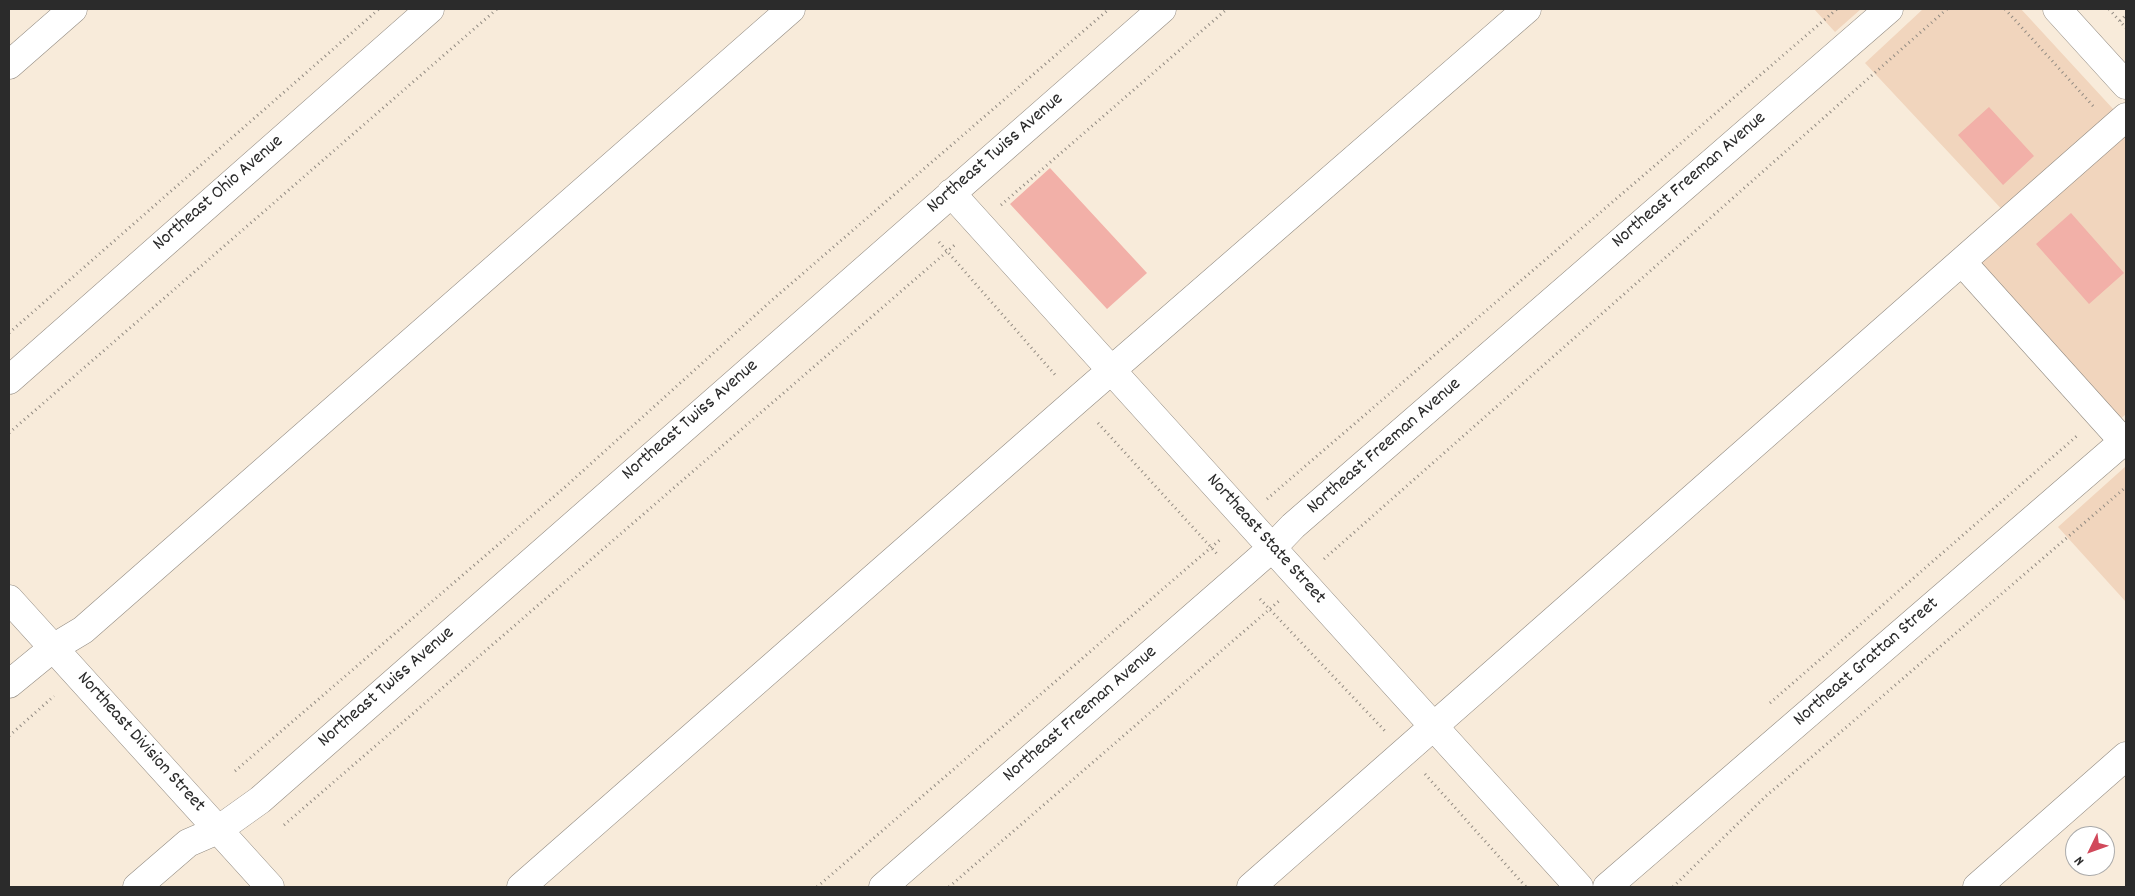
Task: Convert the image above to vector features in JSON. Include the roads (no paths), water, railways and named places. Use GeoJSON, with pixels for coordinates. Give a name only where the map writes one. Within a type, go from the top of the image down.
{"type":"FeatureCollection","features":[{"type":"Feature","properties":{"kind":"street"},"geometry":{"type":"LineString","coordinates":[[9,65],[73,9]]}},
{"type":"Feature","properties":{"kind":"street","name":"Northeast Ohio Avenue"},"geometry":{"type":"LineString","coordinates":[[9,380],[430,9]]}},
{"type":"Feature","properties":{"kind":"street","name":"Northeast Twiss Avenue"},"geometry":{"type":"LineString","coordinates":[[137,887],[188,843],[218,830],[268,793],[1162,9]]}},
{"type":"Feature","properties":{"kind":"street"},"geometry":{"type":"LineString","coordinates":[[521,887],[1111,370],[1527,9]]}},
{"type":"Feature","properties":{"kind":"street","name":"Northeast Freeman Avenue"},"geometry":{"type":"LineString","coordinates":[[882,887],[1239,577],[1300,520],[1889,9]]}},
{"type":"Feature","properties":{"kind":"street"},"geometry":{"type":"LineString","coordinates":[[9,684],[53,648],[91,624],[786,10]]}},
{"type":"Feature","properties":{"kind":"street"},"geometry":{"type":"LineString","coordinates":[[2064,11],[2126,85]]}},
{"type":"Feature","properties":{"kind":"street"},"geometry":{"type":"LineString","coordinates":[[1251,887],[2120,122]]}},
{"type":"Feature","properties":{"kind":"street","name":"Northeast State Street"},"geometry":{"type":"LineString","coordinates":[[950,193],[1578,887]]}},
{"type":"Feature","properties":{"kind":"street"},"geometry":{"type":"LineString","coordinates":[[1962,262],[2100,416],[2125,440]]}},
{"type":"Feature","properties":{"kind":"street","name":"Northeast Grattan Street"},"geometry":{"type":"LineString","coordinates":[[1607,887],[2125,440]]}},
{"type":"Feature","properties":{"kind":"street","name":"Northeast Division Street"},"geometry":{"type":"LineString","coordinates":[[9,599],[270,887]]}},
{"type":"Feature","properties":{"kind":"street"},"geometry":{"type":"LineString","coordinates":[[1977,887],[2126,756]]}}]}
